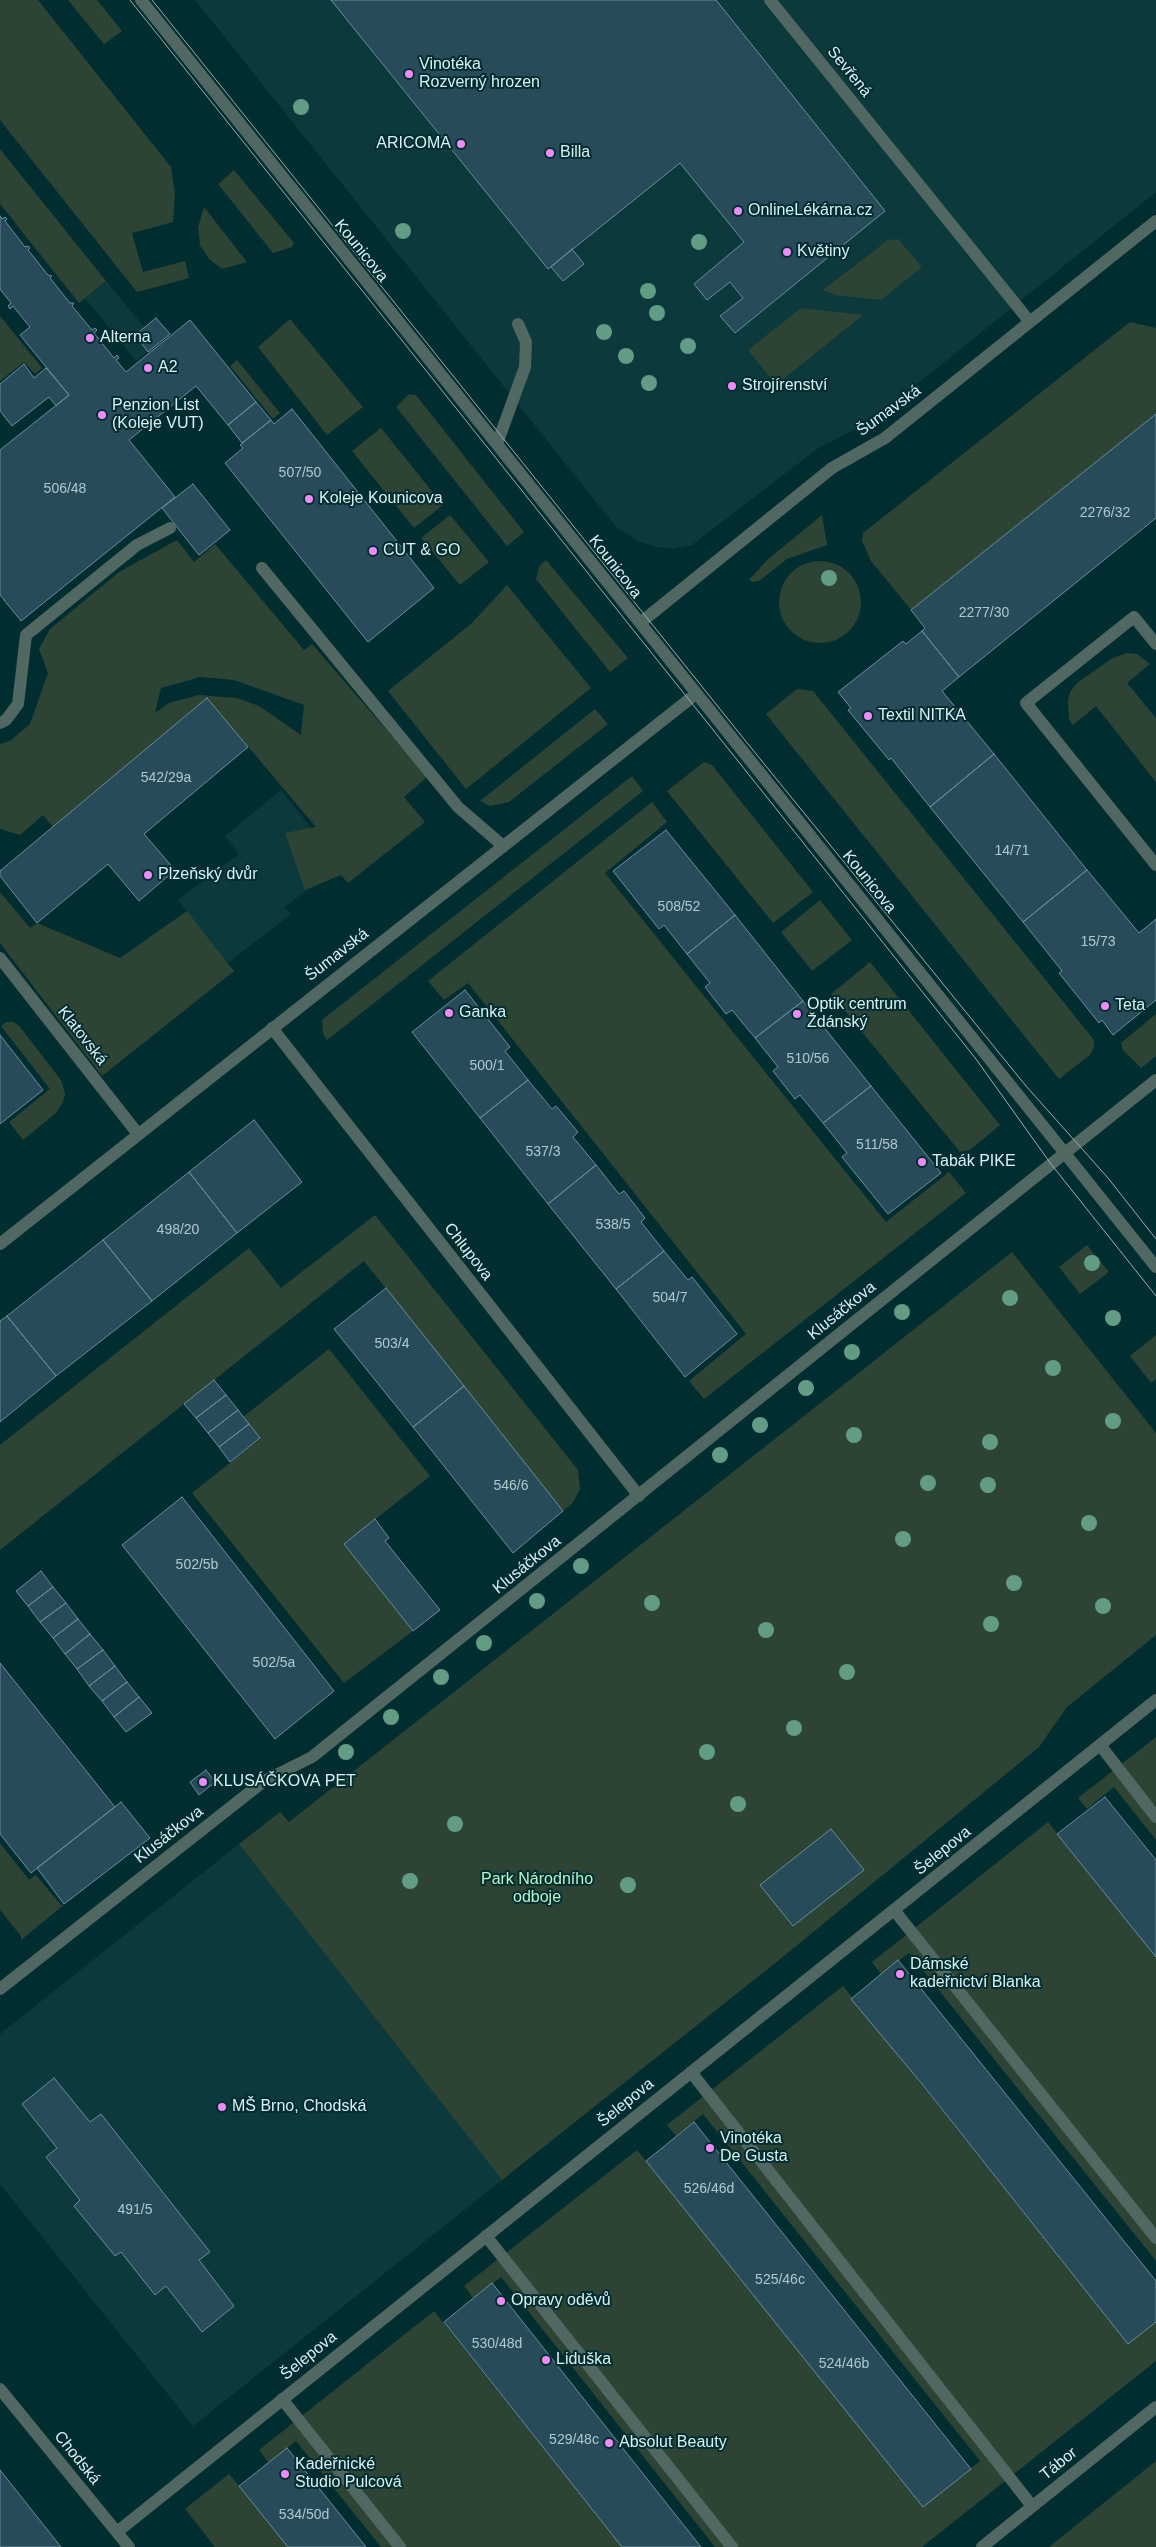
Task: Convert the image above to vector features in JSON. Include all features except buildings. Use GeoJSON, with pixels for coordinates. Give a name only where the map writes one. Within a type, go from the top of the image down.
{"type":"FeatureCollection","features":[{"type":"Feature","properties":{"kind":"street","name":"Kounicova"},"geometry":{"type":"LineString","coordinates":[[141,0],[1156,1267]]}},
{"type":"Feature","properties":{"kind":"street","name":"Sevřená"},"geometry":{"type":"LineString","coordinates":[[770,0],[1030,322]]}},
{"type":"Feature","properties":{"kind":"street","name":"Šumavská"},"geometry":{"type":"LineString","coordinates":[[640,623],[832,468],[885,438],[1156,222]]}},
{"type":"Feature","properties":{"kind":"street"},"geometry":{"type":"LineString","coordinates":[[497,444],[525,367],[526,342],[518,324]]}},
{"type":"Feature","properties":{"kind":"street"},"geometry":{"type":"LineString","coordinates":[[0,723],[6,720],[18,704],[26,635],[137,545],[170,528]]}},
{"type":"Feature","properties":{"kind":"street"},"geometry":{"type":"LineString","coordinates":[[262,568],[458,806],[502,845]]}},
{"type":"Feature","properties":{"kind":"street"},"geometry":{"type":"LineString","coordinates":[[1156,644],[1134,617],[1026,702],[1156,865]]}},
{"type":"Feature","properties":{"kind":"street","name":"Šumavská"},"geometry":{"type":"LineString","coordinates":[[0,1244],[502,845],[696,694]]}},
{"type":"Feature","properties":{"kind":"street","name":"Klatovská"},"geometry":{"type":"LineString","coordinates":[[0,958],[138,1134]]}},
{"type":"Feature","properties":{"kind":"street","name":"Chlupova"},"geometry":{"type":"LineString","coordinates":[[272,1028],[639,1496]]}},
{"type":"Feature","properties":{"kind":"street"},"geometry":{"type":"LineString","coordinates":[[1065,1153],[1156,1080]]}},
{"type":"Feature","properties":{"kind":"street","name":"Klusáčkova"},"geometry":{"type":"LineString","coordinates":[[0,1989],[264,1781],[312,1757],[1065,1153]]}},
{"type":"Feature","properties":{"kind":"street","name":"Šelepova"},"geometry":{"type":"LineString","coordinates":[[117,2532],[1156,1700]]}},
{"type":"Feature","properties":{"kind":"street"},"geometry":{"type":"LineString","coordinates":[[1100,1745],[1156,1817]]}},
{"type":"Feature","properties":{"kind":"street"},"geometry":{"type":"LineString","coordinates":[[894,1910],[1156,2238]]}},
{"type":"Feature","properties":{"kind":"street"},"geometry":{"type":"LineString","coordinates":[[691,2072],[1032,2506]]}},
{"type":"Feature","properties":{"kind":"street"},"geometry":{"type":"LineString","coordinates":[[486,2236],[732,2547]]}},
{"type":"Feature","properties":{"kind":"street","name":"Chodská"},"geometry":{"type":"LineString","coordinates":[[0,2389],[129,2547]]}},
{"type":"Feature","properties":{"kind":"street"},"geometry":{"type":"LineString","coordinates":[[282,2399],[400,2547]]}},
{"type":"Feature","properties":{"kind":"street","name":"Tábor"},"geometry":{"type":"LineString","coordinates":[[982,2547],[1156,2407]]}},
{"type":"Feature","properties":{"kind":"shaded area"},"geometry":{"type":"Polygon","coordinates":[[[195,0],[1156,0],[1156,192],[871,421],[817,449],[692,545],[673,549],[657,547],[639,542],[616,527],[195,0]]]}},
{"type":"Feature","properties":{"kind":"shaded area"},"geometry":{"type":"Polygon","coordinates":[[[106,281],[145,328],[169,334],[136,361],[85,298],[106,281]]]}},
{"type":"Feature","properties":{"kind":"shaded area"},"geometry":{"type":"Polygon","coordinates":[[[281,790],[340,864],[285,907],[291,914],[228,963],[178,900],[239,854],[225,836],[281,790]]]}},
{"type":"Feature","properties":{"kind":"shaded area","name":"MŠ Brno, Chodská"},"geometry":{"type":"Polygon","coordinates":[[[239,1844],[502,2180],[193,2426],[0,2184],[0,2034],[239,1844]]]}},
{"type":"Feature","properties":{"kind":"green space"},"geometry":{"type":"Polygon","coordinates":[[[0,0],[38,0],[171,167],[175,193],[173,222],[132,233],[143,272],[185,261],[189,278],[137,292],[0,120],[0,0]]]}},
{"type":"Feature","properties":{"kind":"green space"},"geometry":{"type":"Polygon","coordinates":[[[68,0],[97,0],[122,31],[104,44],[68,0]]]}},
{"type":"Feature","properties":{"kind":"green space"},"geometry":{"type":"Polygon","coordinates":[[[0,149],[106,281],[79,303],[0,204],[0,149]]]}},
{"type":"Feature","properties":{"kind":"green space"},"geometry":{"type":"Polygon","coordinates":[[[234,170],[294,243],[292,247],[273,253],[218,184],[234,170]]]}},
{"type":"Feature","properties":{"kind":"green space"},"geometry":{"type":"Polygon","coordinates":[[[204,207],[247,262],[222,269],[209,259],[200,245],[198,228],[204,207]]]}},
{"type":"Feature","properties":{"kind":"green space"},"geometry":{"type":"Polygon","coordinates":[[[898,239],[922,267],[881,300],[835,295],[823,290],[888,240],[898,239]]]}},
{"type":"Feature","properties":{"kind":"green space"},"geometry":{"type":"Polygon","coordinates":[[[801,308],[863,315],[776,385],[748,350],[801,308]]]}},
{"type":"Feature","properties":{"kind":"green space"},"geometry":{"type":"Polygon","coordinates":[[[0,316],[42,368],[35,374],[24,362],[0,381],[0,316]]]}},
{"type":"Feature","properties":{"kind":"green space"},"geometry":{"type":"Polygon","coordinates":[[[290,319],[363,407],[327,435],[258,347],[290,319]]]}},
{"type":"Feature","properties":{"kind":"green space"},"geometry":{"type":"Polygon","coordinates":[[[1130,322],[1156,328],[1156,414],[911,610],[871,561],[862,541],[863,533],[1130,322]]]}},
{"type":"Feature","properties":{"kind":"green space"},"geometry":{"type":"Polygon","coordinates":[[[237,360],[280,413],[273,419],[230,366],[237,360]]]}},
{"type":"Feature","properties":{"kind":"green space"},"geometry":{"type":"Polygon","coordinates":[[[409,394],[416,395],[524,532],[507,546],[396,407],[409,394]]]}},
{"type":"Feature","properties":{"kind":"green space"},"geometry":{"type":"Polygon","coordinates":[[[381,428],[443,505],[414,528],[352,451],[381,428]]]}},
{"type":"Feature","properties":{"kind":"green space"},"geometry":{"type":"Polygon","coordinates":[[[450,515],[489,562],[460,585],[421,538],[450,515]]]}},
{"type":"Feature","properties":{"kind":"green space"},"geometry":{"type":"Polygon","coordinates":[[[822,515],[827,545],[787,559],[759,581],[753,582],[749,580],[767,560],[822,515]]]}},
{"type":"Feature","properties":{"kind":"green space"},"geometry":{"type":"Polygon","coordinates":[[[177,540],[194,562],[215,544],[304,650],[312,644],[427,777],[404,797],[425,822],[348,883],[341,875],[305,890],[285,833],[316,827],[207,698],[53,827],[43,815],[20,835],[0,829],[0,744],[10,741],[30,724],[48,673],[39,649],[50,629],[119,572],[177,540]],[[200,677],[161,688],[155,713],[169,703],[199,695],[237,698],[259,706],[301,735],[304,705],[234,680],[200,677]]]}},
{"type":"Feature","properties":{"kind":"green space"},"geometry":{"type":"Polygon","coordinates":[[[546,560],[628,658],[610,672],[536,579],[539,567],[546,560]]]}},
{"type":"Feature","properties":{"kind":"green space"},"geometry":{"type":"Polygon","coordinates":[[[820,561],[836,564],[849,573],[858,586],[861,602],[858,618],[849,631],[836,640],[820,643],[804,640],[791,631],[782,618],[779,602],[782,586],[791,573],[804,564],[820,561]]]}},
{"type":"Feature","properties":{"kind":"green space"},"geometry":{"type":"Polygon","coordinates":[[[507,585],[591,688],[466,789],[388,691],[472,623],[507,585]]]}},
{"type":"Feature","properties":{"kind":"green space"},"geometry":{"type":"Polygon","coordinates":[[[1127,653],[1137,654],[1150,664],[1127,683],[1156,718],[1156,782],[1096,706],[1073,725],[1069,719],[1068,701],[1070,692],[1077,683],[1111,659],[1127,653]]]}},
{"type":"Feature","properties":{"kind":"green space"},"geometry":{"type":"Polygon","coordinates":[[[797,689],[813,691],[1094,1040],[1094,1047],[1090,1055],[1059,1079],[766,714],[797,689]]]}},
{"type":"Feature","properties":{"kind":"green space"},"geometry":{"type":"Polygon","coordinates":[[[595,709],[608,724],[509,802],[490,806],[480,801],[595,709]]]}},
{"type":"Feature","properties":{"kind":"green space"},"geometry":{"type":"Polygon","coordinates":[[[704,762],[712,765],[813,892],[773,923],[667,791],[704,762]]]}},
{"type":"Feature","properties":{"kind":"green space"},"geometry":{"type":"Polygon","coordinates":[[[632,776],[643,791],[327,1040],[323,1034],[322,1020],[632,776]]]}},
{"type":"Feature","properties":{"kind":"green space"},"geometry":{"type":"Polygon","coordinates":[[[652,802],[667,822],[605,873],[886,1222],[949,1172],[966,1193],[704,1399],[689,1381],[746,1334],[468,983],[444,1000],[428,981],[652,802]]]}},
{"type":"Feature","properties":{"kind":"green space"},"geometry":{"type":"Polygon","coordinates":[[[0,892],[30,928],[37,923],[120,958],[187,911],[234,971],[102,1076],[0,943],[0,892]]]}},
{"type":"Feature","properties":{"kind":"green space"},"geometry":{"type":"Polygon","coordinates":[[[820,900],[852,940],[812,971],[781,932],[820,900]]]}},
{"type":"Feature","properties":{"kind":"green space"},"geometry":{"type":"Polygon","coordinates":[[[870,962],[1000,1125],[970,1150],[960,1152],[831,994],[870,962]]]}},
{"type":"Feature","properties":{"kind":"green space"},"geometry":{"type":"Polygon","coordinates":[[[1156,1014],[1156,1056],[1141,1068],[1123,1050],[1121,1043],[1156,1014]]]}},
{"type":"Feature","properties":{"kind":"green space"},"geometry":{"type":"Polygon","coordinates":[[[6,1022],[14,1022],[20,1027],[61,1080],[65,1093],[63,1102],[56,1113],[23,1140],[9,1122],[50,1089],[1,1026],[6,1022]]]}},
{"type":"Feature","properties":{"kind":"green space"},"geometry":{"type":"Polygon","coordinates":[[[375,1215],[578,1470],[580,1489],[572,1504],[563,1511],[364,1261],[0,1550],[0,1445],[249,1248],[281,1288],[375,1215]]]}},
{"type":"Feature","properties":{"kind":"green space"},"geometry":{"type":"Polygon","coordinates":[[[1087,1245],[1109,1272],[1080,1294],[1059,1267],[1087,1245]]]}},
{"type":"Feature","properties":{"kind":"green space","name":"Park Národního odboje"},"geometry":{"type":"Polygon","coordinates":[[[1012,1252],[1156,1433],[1156,1635],[1067,1707],[1039,1747],[779,1960],[502,2180],[239,1844],[280,1812],[289,1822],[1012,1252]]]}},
{"type":"Feature","properties":{"kind":"green space"},"geometry":{"type":"Polygon","coordinates":[[[1156,1335],[1156,1379],[1151,1383],[1130,1356],[1156,1335]]]}},
{"type":"Feature","properties":{"kind":"green space"},"geometry":{"type":"Polygon","coordinates":[[[329,1349],[430,1476],[344,1544],[413,1631],[344,1683],[192,1493],[260,1439],[243,1417],[329,1349]]]}},
{"type":"Feature","properties":{"kind":"green space"},"geometry":{"type":"Polygon","coordinates":[[[1156,1737],[1156,1840],[1114,1787],[1087,1809],[1078,1798],[1156,1737]]]}},
{"type":"Feature","properties":{"kind":"green space"},"geometry":{"type":"Polygon","coordinates":[[[1048,1822],[1156,1957],[1156,2261],[909,1953],[881,1974],[872,1962],[1048,1822]]]}},
{"type":"Feature","properties":{"kind":"green space"},"geometry":{"type":"Polygon","coordinates":[[[0,1843],[29,1880],[36,1875],[61,1905],[65,1904],[21,1940],[21,1936],[0,1910],[0,1843]]]}},
{"type":"Feature","properties":{"kind":"green space"},"geometry":{"type":"Polygon","coordinates":[[[843,1986],[1128,2344],[1156,2322],[1156,2361],[922,2547],[715,2547],[501,2277],[473,2298],[464,2286],[637,2150],[923,2507],[980,2461],[703,2114],[676,2136],[667,2125],[843,1986]]]}},
{"type":"Feature","properties":{"kind":"green space"},"geometry":{"type":"Polygon","coordinates":[[[434,2311],[622,2547],[381,2547],[296,2441],[269,2463],[259,2450],[434,2311]]]}},
{"type":"Feature","properties":{"kind":"green space"},"geometry":{"type":"Polygon","coordinates":[[[1156,2461],[1156,2547],[1049,2547],[1156,2461]]]}},
{"type":"Feature","properties":{"kind":"green space"},"geometry":{"type":"Polygon","coordinates":[[[229,2474],[288,2547],[215,2547],[185,2509],[229,2474]]]}},
{"type":"Feature","properties":{"kind":"tram line"},"geometry":{"type":"LineString","coordinates":[[130,0],[976,1059],[1051,1164],[1156,1296]]}},
{"type":"Feature","properties":{"kind":"tram line"},"geometry":{"type":"LineString","coordinates":[[152,0],[748,744],[1026,1086],[1108,1178],[1156,1239]]}},
{"type":"Feature","properties":{"kind":"place","name":"Vinotéka Rozverný hrozen"},"geometry":{"type":"Point","coordinates":[409,74]}},
{"type":"Feature","properties":{"kind":"place","name":"ARICOMA"},"geometry":{"type":"Point","coordinates":[461,144]}},
{"type":"Feature","properties":{"kind":"place","name":"Billa"},"geometry":{"type":"Point","coordinates":[550,153]}},
{"type":"Feature","properties":{"kind":"place","name":"OnlineLékárna.cz"},"geometry":{"type":"Point","coordinates":[738,211]}},
{"type":"Feature","properties":{"kind":"place","name":"Květiny"},"geometry":{"type":"Point","coordinates":[787,252]}},
{"type":"Feature","properties":{"kind":"place","name":"Alterna"},"geometry":{"type":"Point","coordinates":[90,338]}},
{"type":"Feature","properties":{"kind":"place","name":"A2"},"geometry":{"type":"Point","coordinates":[148,368]}},
{"type":"Feature","properties":{"kind":"place","name":"Strojírenství"},"geometry":{"type":"Point","coordinates":[732,386]}},
{"type":"Feature","properties":{"kind":"place","name":"Penzion List (Koleje VUT)"},"geometry":{"type":"Point","coordinates":[102,415]}},
{"type":"Feature","properties":{"kind":"place","name":"Koleje Kounicova"},"geometry":{"type":"Point","coordinates":[309,499]}},
{"type":"Feature","properties":{"kind":"place","name":"CUT & GO"},"geometry":{"type":"Point","coordinates":[373,551]}},
{"type":"Feature","properties":{"kind":"place","name":"Textil NITKA"},"geometry":{"type":"Point","coordinates":[868,716]}},
{"type":"Feature","properties":{"kind":"place","name":"Plzeňský dvůr"},"geometry":{"type":"Point","coordinates":[148,875]}},
{"type":"Feature","properties":{"kind":"place","name":"Teta"},"geometry":{"type":"Point","coordinates":[1105,1006]}},
{"type":"Feature","properties":{"kind":"place","name":"Ganka"},"geometry":{"type":"Point","coordinates":[449,1013]}},
{"type":"Feature","properties":{"kind":"place","name":"Optik centrum Ždánský"},"geometry":{"type":"Point","coordinates":[797,1014]}},
{"type":"Feature","properties":{"kind":"place","name":"Tabák PIKE"},"geometry":{"type":"Point","coordinates":[922,1162]}},
{"type":"Feature","properties":{"kind":"place","name":"KLUSÁČKOVA PET"},"geometry":{"type":"Point","coordinates":[203,1782]}},
{"type":"Feature","properties":{"kind":"place","name":"Dámské kadeřnictví Blanka"},"geometry":{"type":"Point","coordinates":[900,1974]}},
{"type":"Feature","properties":{"kind":"place","name":"MŠ Brno, Chodská"},"geometry":{"type":"Point","coordinates":[222,2107]}},
{"type":"Feature","properties":{"kind":"place","name":"Vinotéka De Gusta"},"geometry":{"type":"Point","coordinates":[710,2148]}},
{"type":"Feature","properties":{"kind":"place","name":"Opravy oděvů"},"geometry":{"type":"Point","coordinates":[501,2301]}},
{"type":"Feature","properties":{"kind":"place","name":"Liduška"},"geometry":{"type":"Point","coordinates":[546,2360]}},
{"type":"Feature","properties":{"kind":"place","name":"Absolut Beauty"},"geometry":{"type":"Point","coordinates":[609,2443]}},
{"type":"Feature","properties":{"kind":"place","name":"Kadeřnické Studio Pulcová"},"geometry":{"type":"Point","coordinates":[285,2474]}}]}
